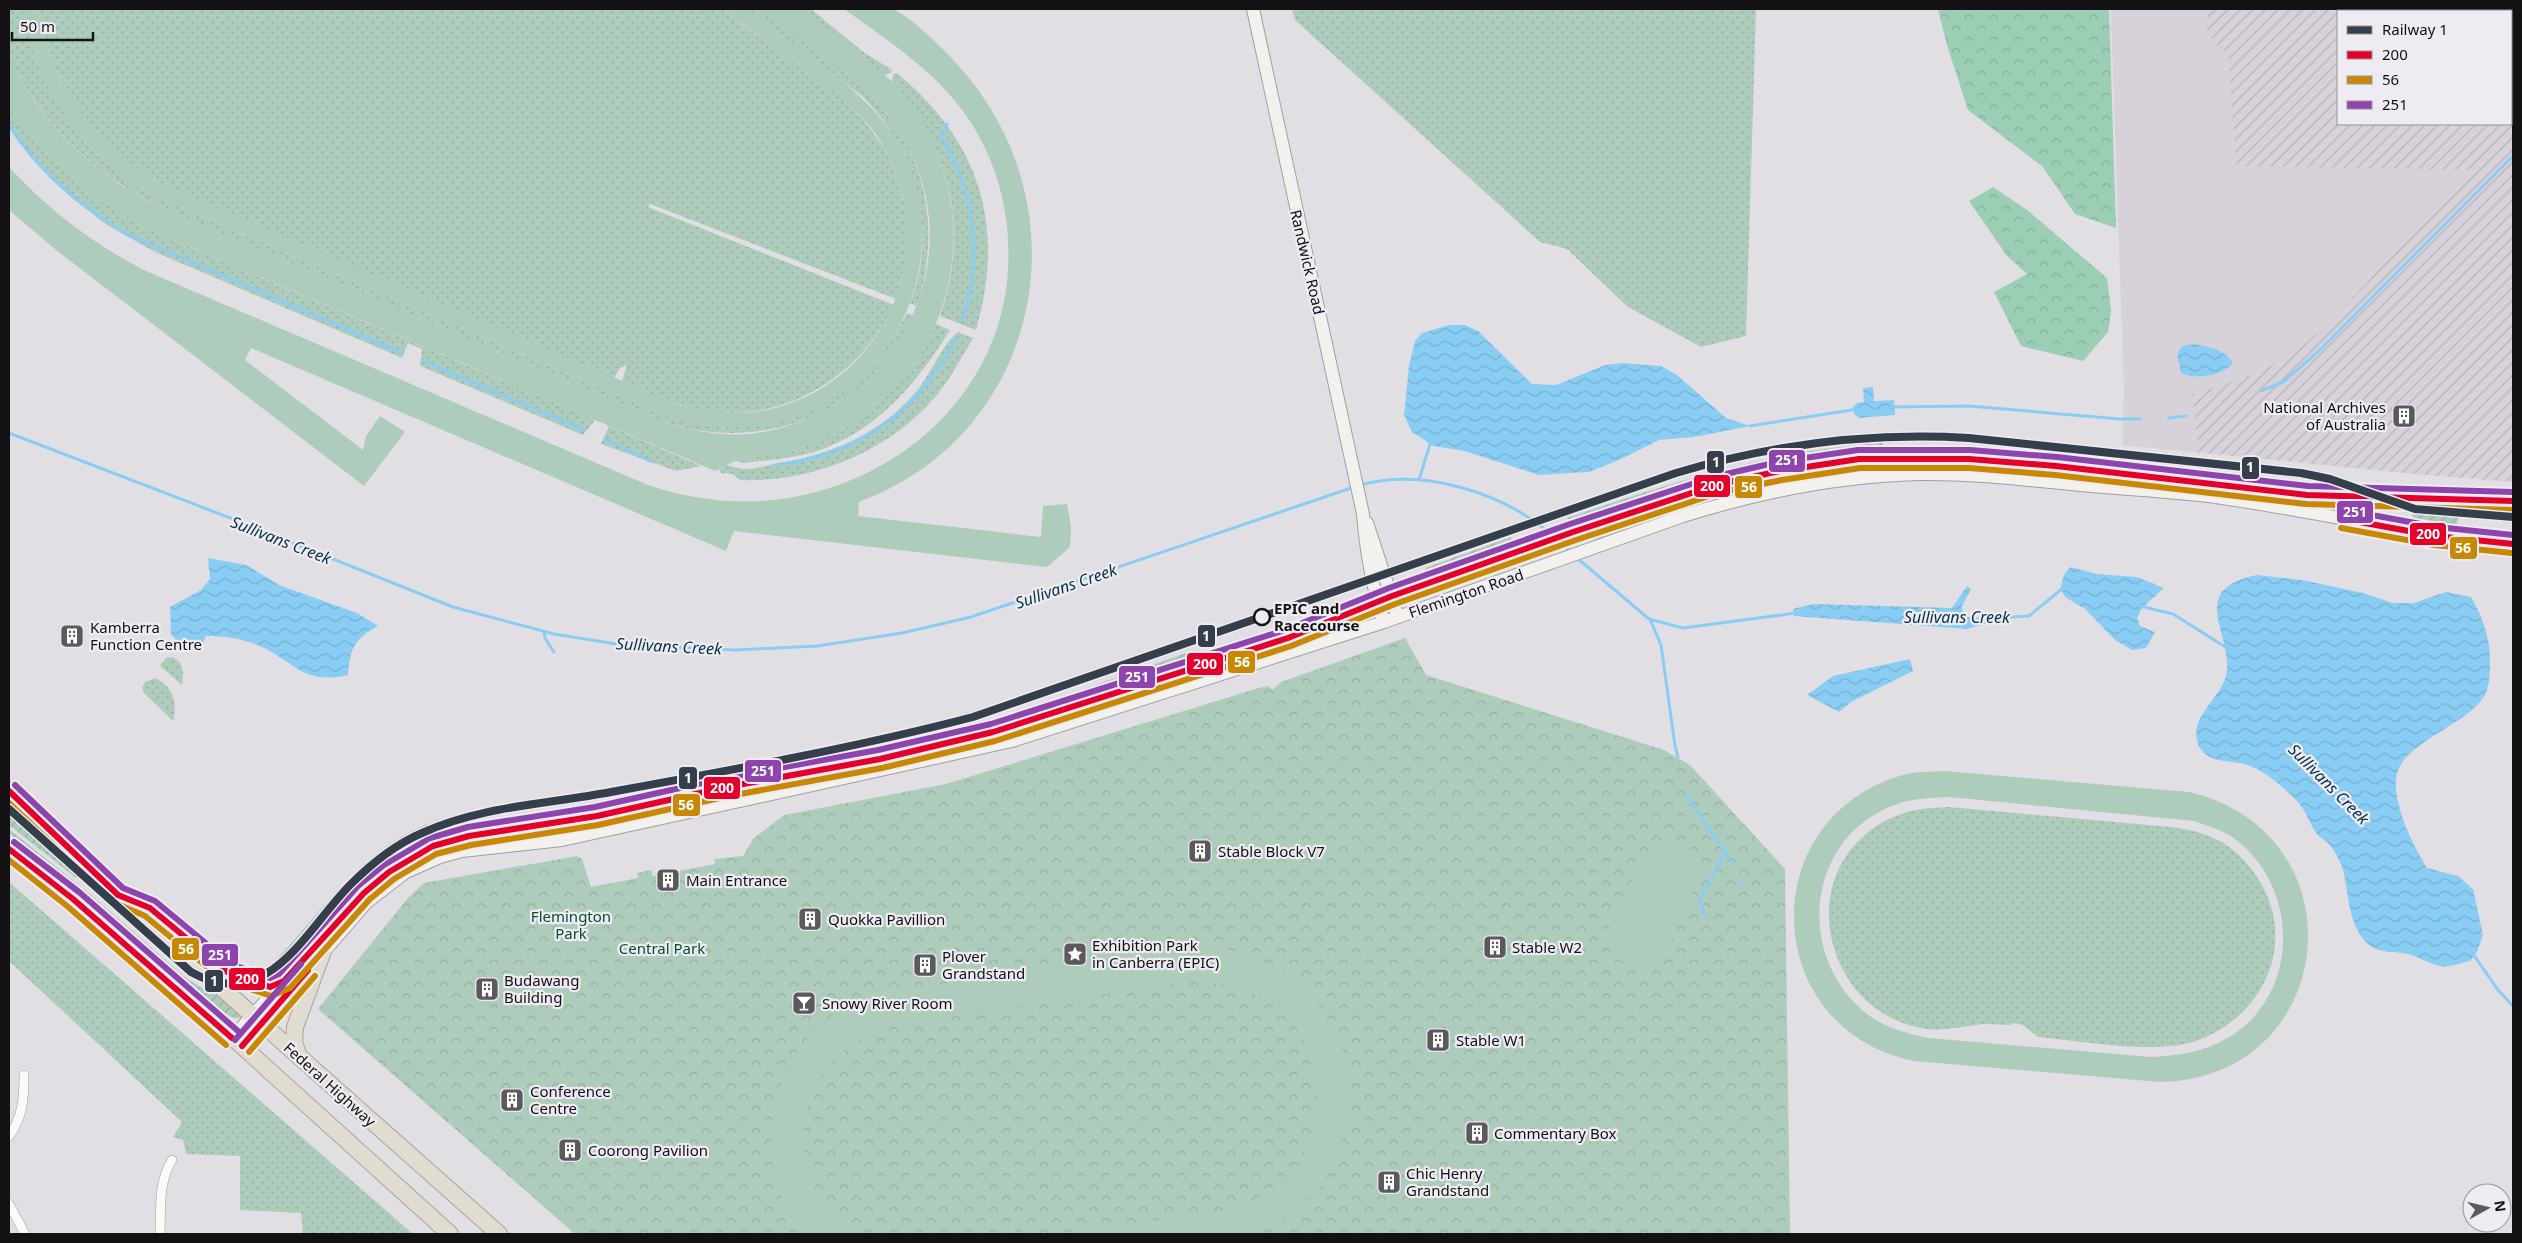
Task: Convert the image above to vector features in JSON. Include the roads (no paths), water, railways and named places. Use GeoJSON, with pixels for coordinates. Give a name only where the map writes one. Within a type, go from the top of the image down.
{"type":"FeatureCollection","features":[{"type":"Feature","properties":{"kind":"highway","name":"Federal Highway"},"geometry":{"type":"LineString","coordinates":[[9,791],[118,895],[499,1234]]}},
{"type":"Feature","properties":{"kind":"highway"},"geometry":{"type":"LineString","coordinates":[[9,849],[73,899],[237,1042],[450,1234]]}},
{"type":"Feature","properties":{"kind":"highway"},"geometry":{"type":"LineString","coordinates":[[118,895],[150,908],[227,972],[270,987],[284,981]]}},
{"type":"Feature","properties":{"kind":"highway"},"geometry":{"type":"LineString","coordinates":[[299,1057],[294,1042],[295,1027],[322,954]]}},
{"type":"Feature","properties":{"kind":"main road","name":"Randwick Road"},"geometry":{"type":"LineString","coordinates":[[1253,9],[1362,508],[1366,541],[1378,602],[1384,622]]}},
{"type":"Feature","properties":{"kind":"main road","name":"Flemington Road"},"geometry":{"type":"LineString","coordinates":[[258,1019],[284,981],[364,893],[388,872],[433,846],[468,836],[597,816],[727,787],[880,759],[993,732],[1113,692],[1288,638],[1392,596],[1716,484],[1809,465],[1859,459],[1969,459],[2056,466],[2307,495],[2513,502]]}},
{"type":"Feature","properties":{"kind":"main road","name":"Flemington Road"},"geometry":{"type":"LineString","coordinates":[[237,1042],[322,954],[368,902],[406,872],[440,857],[462,850],[562,840],[978,750],[1384,622],[1728,502],[1780,490],[1821,482],[1918,474],[2022,478],[2220,498],[2436,536],[2513,544]]}},
{"type":"Feature","properties":{"kind":"main road","name":"Randwick Road"},"geometry":{"type":"LineString","coordinates":[[1362,508],[1374,539],[1398,617]]}},
{"type":"Feature","properties":{"kind":"main road"},"geometry":{"type":"LineString","coordinates":[[1113,692],[1116,707]]}},
{"type":"Feature","properties":{"kind":"street"},"geometry":{"type":"LineString","coordinates":[[9,1136],[19,1121],[24,1102],[24,1075]]}},
{"type":"Feature","properties":{"kind":"street"},"geometry":{"type":"LineString","coordinates":[[160,1234],[161,1189],[165,1172],[172,1160]]}},
{"type":"Feature","properties":{"kind":"street"},"geometry":{"type":"LineString","coordinates":[[9,1204],[25,1234]]}},
{"type":"Feature","properties":{"kind":"water"},"geometry":{"type":"Polygon","coordinates":[[[1449,325],[1465,325],[1478,331],[1532,384],[1556,385],[1605,365],[1623,363],[1661,366],[1677,375],[1726,418],[1750,426],[1694,437],[1659,440],[1619,460],[1589,472],[1539,475],[1464,451],[1434,446],[1412,432],[1404,415],[1409,366],[1415,341],[1422,333],[1449,325]]]}},
{"type":"Feature","properties":{"kind":"water"},"geometry":{"type":"Polygon","coordinates":[[[2194,344],[2221,352],[2230,358],[2233,363],[2223,371],[2209,376],[2194,376],[2181,373],[2177,354],[2182,346],[2194,344]]]}},
{"type":"Feature","properties":{"kind":"water"},"geometry":{"type":"Polygon","coordinates":[[[1873,387],[1874,401],[1894,400],[1895,415],[1859,418],[1854,414],[1853,407],[1857,403],[1864,402],[1863,388],[1873,387]]]}},
{"type":"Feature","properties":{"kind":"water"},"geometry":{"type":"Polygon","coordinates":[[[208,558],[246,565],[279,585],[357,613],[378,626],[358,640],[350,658],[348,675],[319,677],[308,674],[255,644],[219,636],[206,636],[201,646],[186,653],[171,634],[170,607],[201,590],[210,579],[208,558]]]}},
{"type":"Feature","properties":{"kind":"water"},"geometry":{"type":"Polygon","coordinates":[[[2071,567],[2097,574],[2137,577],[2164,588],[2142,608],[2137,618],[2140,626],[2155,632],[2146,648],[2132,650],[2115,640],[2085,609],[2065,597],[2061,589],[2062,583],[2065,574],[2071,567]]]}},
{"type":"Feature","properties":{"kind":"water"},"geometry":{"type":"Polygon","coordinates":[[[2257,575],[2302,580],[2363,593],[2393,603],[2414,603],[2446,592],[2471,597],[2483,621],[2489,647],[2489,678],[2485,695],[2462,718],[2419,746],[2408,756],[2400,767],[2396,779],[2396,790],[2401,814],[2427,868],[2458,876],[2473,889],[2483,935],[2477,952],[2470,961],[2451,966],[2440,966],[2408,954],[2377,949],[2368,944],[2356,928],[2339,860],[2329,844],[2317,834],[2298,803],[2280,785],[2262,772],[2243,764],[2215,759],[2203,752],[2199,746],[2196,737],[2200,719],[2225,679],[2227,663],[2217,604],[2222,592],[2235,582],[2257,575]]]}},
{"type":"Feature","properties":{"kind":"water"},"geometry":{"type":"Polygon","coordinates":[[[1967,586],[1971,589],[1962,606],[1963,616],[1991,622],[1967,629],[1794,616],[1793,609],[1813,604],[1952,608],[1967,586]]]}},
{"type":"Feature","properties":{"kind":"water"},"geometry":{"type":"Polygon","coordinates":[[[1910,659],[1913,671],[1851,702],[1839,712],[1807,695],[1833,676],[1910,659]]]}},
{"type":"Feature","properties":{"kind":"waterway"},"geometry":{"type":"LineString","coordinates":[[947,124],[942,138],[953,160],[969,204],[974,250],[973,273],[963,320]]}},
{"type":"Feature","properties":{"kind":"waterway"},"geometry":{"type":"LineString","coordinates":[[9,126],[33,158],[62,187],[93,212],[127,234],[402,353]]}},
{"type":"Feature","properties":{"kind":"waterway"},"geometry":{"type":"LineString","coordinates":[[2261,391],[2283,382],[2320,350],[2513,156]]}},
{"type":"Feature","properties":{"kind":"waterway"},"geometry":{"type":"LineString","coordinates":[[776,465],[806,460],[834,451],[859,440],[883,426],[924,388],[956,338]]}},
{"type":"Feature","properties":{"kind":"waterway"},"geometry":{"type":"LineString","coordinates":[[423,361],[584,430]]}},
{"type":"Feature","properties":{"kind":"waterway"},"geometry":{"type":"LineString","coordinates":[[1891,407],[1969,406],[2120,419],[2140,419]]}},
{"type":"Feature","properties":{"kind":"waterway"},"geometry":{"type":"LineString","coordinates":[[1750,426],[1858,409]]}},
{"type":"Feature","properties":{"kind":"waterway"},"geometry":{"type":"LineString","coordinates":[[2169,418],[2186,416]]}},
{"type":"Feature","properties":{"kind":"waterway","name":"Sullivans Creek"},"geometry":{"type":"LineString","coordinates":[[9,433],[233,519],[453,607],[554,634],[622,645],[736,650],[817,646],[902,633],[971,617],[1354,487]]}},
{"type":"Feature","properties":{"kind":"waterway"},"geometry":{"type":"LineString","coordinates":[[605,439],[650,461]]}},
{"type":"Feature","properties":{"kind":"waterway"},"geometry":{"type":"LineString","coordinates":[[1419,480],[1430,444]]}},
{"type":"Feature","properties":{"kind":"waterway","name":"Sullivans Creek"},"geometry":{"type":"LineString","coordinates":[[1360,485],[1410,480],[1436,482],[1461,488],[1486,496],[1510,507],[1552,535]]}},
{"type":"Feature","properties":{"kind":"waterway","name":"Sullivans Creek"},"geometry":{"type":"LineString","coordinates":[[1558,541],[1571,552]]}},
{"type":"Feature","properties":{"kind":"waterway","name":"Sullivans Creek"},"geometry":{"type":"LineString","coordinates":[[1577,558],[1649,619],[1683,628],[1796,613]]}},
{"type":"Feature","properties":{"kind":"waterway","name":"Sullivans Creek"},"geometry":{"type":"LineString","coordinates":[[1977,619],[2029,616],[2063,588]]}},
{"type":"Feature","properties":{"kind":"waterway","name":"Sullivans Creek"},"geometry":{"type":"LineString","coordinates":[[2140,606],[2173,614],[2227,648]]}},
{"type":"Feature","properties":{"kind":"waterway"},"geometry":{"type":"LineString","coordinates":[[1650,619],[1661,645],[1678,757]]}},
{"type":"Feature","properties":{"kind":"waterway"},"geometry":{"type":"LineString","coordinates":[[544,632],[545,638],[554,652]]}},
{"type":"Feature","properties":{"kind":"waterway"},"geometry":{"type":"LineString","coordinates":[[1686,795],[1732,862]]}},
{"type":"Feature","properties":{"kind":"waterway"},"geometry":{"type":"LineString","coordinates":[[1705,916],[1700,899],[1725,852]]}},
{"type":"Feature","properties":{"kind":"waterway","name":"Sullivans Creek"},"geometry":{"type":"LineString","coordinates":[[2473,954],[2498,990],[2513,1006]]}},
{"type":"Feature","properties":{"kind":"rail line","name":"1"},"geometry":{"type":"LineString","coordinates":[[9,809],[191,972],[218,982],[242,983],[263,975],[282,962],[300,944],[350,885],[383,856],[402,843],[444,824],[491,811],[611,792],[793,758],[973,717],[1676,473],[1748,454],[1821,442],[1857,439],[1894,437],[1969,438],[2301,473],[2330,479],[2415,509],[2513,517]]}},
{"type":"Feature","properties":{"kind":"place","name":"National Archives of Australia"},"geometry":{"type":"Point","coordinates":[2404,416]}},
{"type":"Feature","properties":{"kind":"place","name":"EPIC and Racecourse"},"geometry":{"type":"Point","coordinates":[1262,617]}},
{"type":"Feature","properties":{"kind":"place","name":"Kamberra Function Centre"},"geometry":{"type":"Point","coordinates":[72,636]}},
{"type":"Feature","properties":{"kind":"place","name":"Stable Block V7"},"geometry":{"type":"Point","coordinates":[1200,851]}},
{"type":"Feature","properties":{"kind":"place","name":"Main Entrance"},"geometry":{"type":"Point","coordinates":[668,880]}},
{"type":"Feature","properties":{"kind":"place","name":"Quokka Pavillion"},"geometry":{"type":"Point","coordinates":[810,919]}},
{"type":"Feature","properties":{"kind":"place","name":"Stable W2"},"geometry":{"type":"Point","coordinates":[1495,947]}},
{"type":"Feature","properties":{"kind":"place","name":"Exhibition Park in Canberra (EPIC)"},"geometry":{"type":"Point","coordinates":[1075,954]}},
{"type":"Feature","properties":{"kind":"place","name":"Plover Grandstand"},"geometry":{"type":"Point","coordinates":[925,965]}},
{"type":"Feature","properties":{"kind":"place","name":"Budawang Building"},"geometry":{"type":"Point","coordinates":[487,989]}},
{"type":"Feature","properties":{"kind":"place","name":"Snowy River Room"},"geometry":{"type":"Point","coordinates":[804,1003]}},
{"type":"Feature","properties":{"kind":"place","name":"Stable W1"},"geometry":{"type":"Point","coordinates":[1438,1040]}},
{"type":"Feature","properties":{"kind":"place","name":"Conference Centre"},"geometry":{"type":"Point","coordinates":[512,1100]}},
{"type":"Feature","properties":{"kind":"place","name":"Commentary Box"},"geometry":{"type":"Point","coordinates":[1477,1133]}},
{"type":"Feature","properties":{"kind":"place","name":"Coorong Pavilion"},"geometry":{"type":"Point","coordinates":[570,1150]}},
{"type":"Feature","properties":{"kind":"place","name":"Chic Henry Grandstand"},"geometry":{"type":"Point","coordinates":[1389,1182]}},
{"type":"Feature","properties":{"kind":"park label","name":"Flemington Park"},"geometry":{"type":"Point","coordinates":[571,924]}},
{"type":"Feature","properties":{"kind":"park label","name":"Central Park"},"geometry":{"type":"Point","coordinates":[662,948]}}]}
